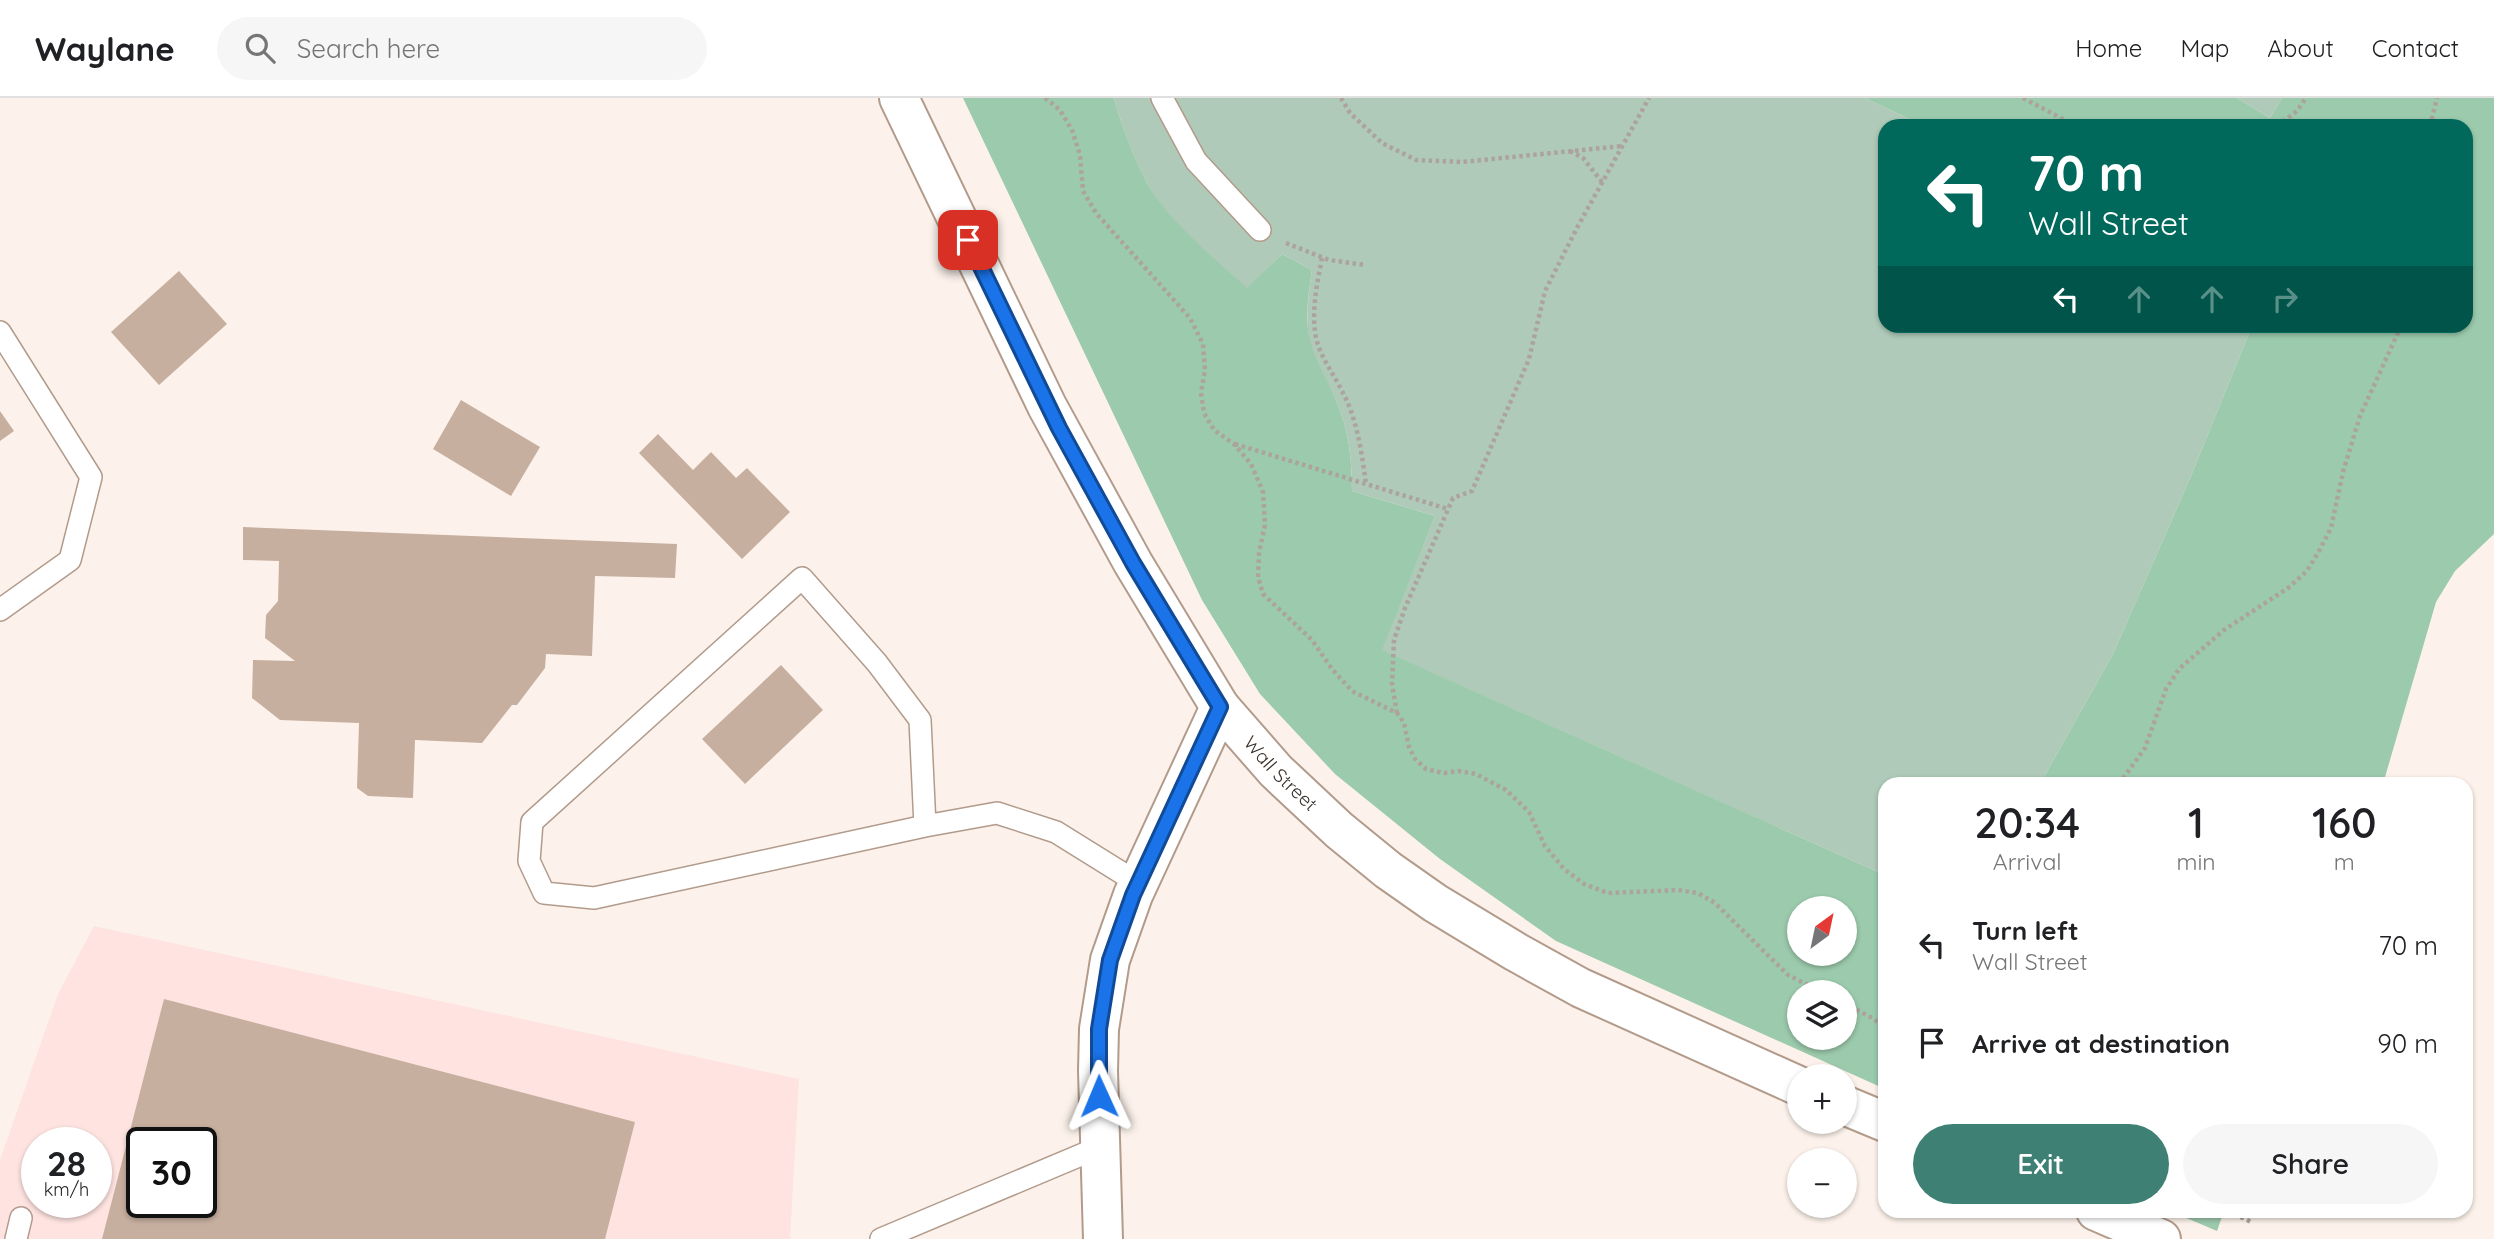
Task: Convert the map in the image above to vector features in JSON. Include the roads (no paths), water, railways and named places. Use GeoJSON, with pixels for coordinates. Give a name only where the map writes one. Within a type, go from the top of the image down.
{"type":"FeatureCollection","features":[{"type":"Feature","properties":{"kind":"street","name":"Wall Street"},"geometry":{"type":"LineString","coordinates":[[899,98],[1047,406],[1133,563],[1220,707],[1276,771],[1339,830],[1388,870],[1516,952],[1581,988],[1787,1081]]}},
{"type":"Feature","properties":{"kind":"street"},"geometry":{"type":"LineString","coordinates":[[1103,1239],[1099,1029],[1110,960],[1138,883],[1220,707]]}},
{"type":"Feature","properties":{"kind":"street"},"geometry":{"type":"LineString","coordinates":[[1857,1110],[1878,1119]]}},
{"type":"Feature","properties":{"kind":"street"},"geometry":{"type":"LineString","coordinates":[[2112,1218],[2161,1239]]}},
{"type":"Feature","properties":{"kind":"lane"},"geometry":{"type":"LineString","coordinates":[[1162,98],[1196,161],[1260,230]]}},
{"type":"Feature","properties":{"kind":"lane"},"geometry":{"type":"LineString","coordinates":[[0,332],[91,477],[70,560],[0,610]]}},
{"type":"Feature","properties":{"kind":"lane"},"geometry":{"type":"LineString","coordinates":[[925,826],[920,720],[877,663],[802,578],[532,822],[529,861],[544,892],[594,898],[925,826],[997,813],[1056,832],[1138,883]]}},
{"type":"Feature","properties":{"kind":"lane"},"geometry":{"type":"LineString","coordinates":[[881,1239],[1101,1147]]}}]}
